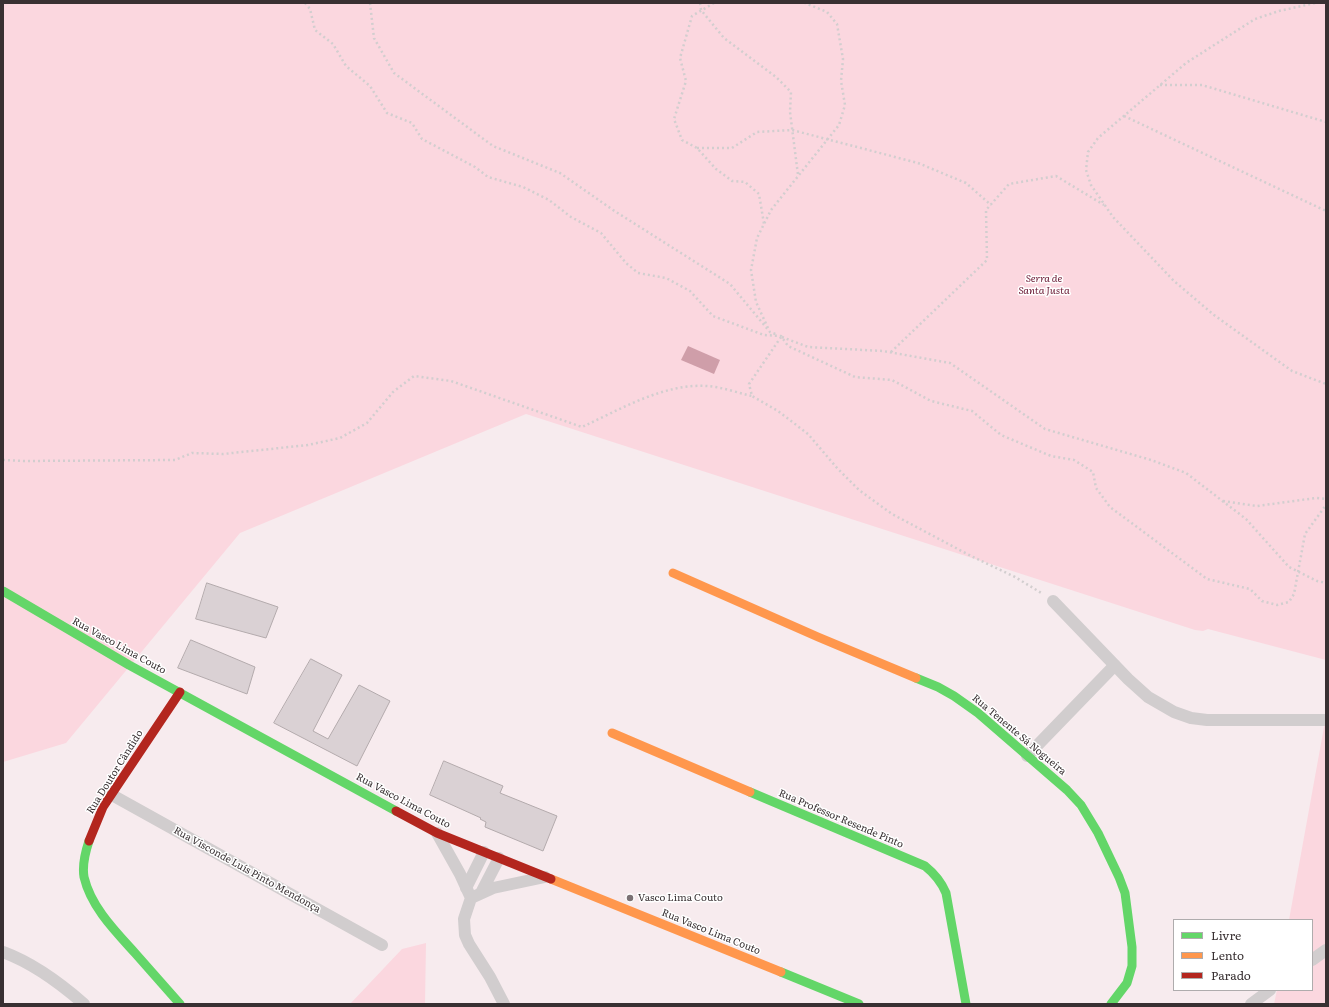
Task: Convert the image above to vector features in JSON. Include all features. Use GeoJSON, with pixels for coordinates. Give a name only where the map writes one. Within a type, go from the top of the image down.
{"type":"FeatureCollection","features":[{"type":"Feature","properties":{"kind":"street","name":"Rua Tenente Sá Nogueira"},"geometry":{"type":"LineString","coordinates":[[673,573],[818,637],[938,687],[978,713],[1067,790],[1081,805],[1098,833],[1119,877],[1125,894],[1132,947],[1132,966],[1127,983],[1111,1004]]}},
{"type":"Feature","properties":{"kind":"street","name":"Rua Vasco Lima Couto"},"geometry":{"type":"LineString","coordinates":[[3,591],[111,655],[437,833],[858,1004]]}},
{"type":"Feature","properties":{"kind":"street"},"geometry":{"type":"LineString","coordinates":[[1053,601],[1148,697],[1174,712],[1191,718],[1207,720],[1326,720]]}},
{"type":"Feature","properties":{"kind":"street"},"geometry":{"type":"LineString","coordinates":[[1027,756],[1115,665]]}},
{"type":"Feature","properties":{"kind":"street","name":"Rua Doutor Cândido"},"geometry":{"type":"LineString","coordinates":[[180,692],[103,808],[90,836],[84,857],[84,876],[90,895],[101,913],[180,1004]]}},
{"type":"Feature","properties":{"kind":"street","name":"Rua Professor Resende Pinto"},"geometry":{"type":"LineString","coordinates":[[612,733],[925,866],[935,873],[942,881],[946,893],[966,1004]]}},
{"type":"Feature","properties":{"kind":"street","name":"Rua Visconde Luís Pinto Mendonça"},"geometry":{"type":"LineString","coordinates":[[112,795],[382,945]]}},
{"type":"Feature","properties":{"kind":"street"},"geometry":{"type":"LineString","coordinates":[[437,833],[473,893]]}},
{"type":"Feature","properties":{"kind":"street"},"geometry":{"type":"LineString","coordinates":[[484,852],[464,919],[465,935],[504,1004]]}},
{"type":"Feature","properties":{"kind":"street"},"geometry":{"type":"LineString","coordinates":[[473,893],[499,858]]}},
{"type":"Feature","properties":{"kind":"street"},"geometry":{"type":"LineString","coordinates":[[473,893],[545,877]]}},
{"type":"Feature","properties":{"kind":"street"},"geometry":{"type":"LineString","coordinates":[[1313,959],[1326,950]]}},
{"type":"Feature","properties":{"kind":"street"},"geometry":{"type":"LineString","coordinates":[[3,952],[20,958],[65,987],[84,1004]]}},
{"type":"Feature","properties":{"kind":"street"},"geometry":{"type":"LineString","coordinates":[[1251,1004],[1269,991]]}},
{"type":"Feature","properties":{"kind":"path"},"geometry":{"type":"LineString","coordinates":[[305,3],[310,9],[315,30],[333,44],[346,66],[370,86],[387,113],[412,123],[422,139],[475,167],[488,177],[523,187],[549,200],[571,217],[601,232],[626,263],[638,273],[666,278],[690,291],[713,316],[764,335],[781,336]]}},
{"type":"Feature","properties":{"kind":"path"},"geometry":{"type":"LineString","coordinates":[[370,3],[374,38],[394,73],[493,146],[560,173],[613,210],[730,284],[770,332],[808,347],[891,352],[950,363],[1044,429],[1151,460],[1186,473],[1246,519],[1289,567],[1317,582],[1326,584]]}},
{"type":"Feature","properties":{"kind":"path"},"geometry":{"type":"LineString","coordinates":[[700,3],[701,10],[724,38],[776,77],[791,92],[790,112],[798,175]]}},
{"type":"Feature","properties":{"kind":"path"},"geometry":{"type":"LineString","coordinates":[[714,3],[692,16],[680,58],[686,82],[674,119],[682,140],[696,148],[716,169],[732,181],[745,182],[759,194],[764,224]]}},
{"type":"Feature","properties":{"kind":"path"},"geometry":{"type":"LineString","coordinates":[[770,332],[756,302],[751,270],[756,238],[771,210],[839,125],[845,105],[841,81],[843,59],[838,24],[827,12],[805,3]]}},
{"type":"Feature","properties":{"kind":"path"},"geometry":{"type":"LineString","coordinates":[[1315,3],[1279,11],[1255,19],[1186,63],[1098,138],[1088,152],[1086,170],[1091,185],[1113,217],[1174,281],[1214,315],[1292,371],[1326,384]]}},
{"type":"Feature","properties":{"kind":"path"},"geometry":{"type":"LineString","coordinates":[[1160,86],[1202,85],[1326,122]]}},
{"type":"Feature","properties":{"kind":"path"},"geometry":{"type":"LineString","coordinates":[[1124,116],[1326,211]]}},
{"type":"Feature","properties":{"kind":"path"},"geometry":{"type":"LineString","coordinates":[[696,148],[732,148],[757,132],[792,130],[918,163],[966,183],[991,205]]}},
{"type":"Feature","properties":{"kind":"path"},"geometry":{"type":"LineString","coordinates":[[891,352],[987,260],[986,210],[1009,184],[1056,176],[1106,207]]}},
{"type":"Feature","properties":{"kind":"path"},"geometry":{"type":"LineString","coordinates":[[752,396],[749,384],[781,336]]}},
{"type":"Feature","properties":{"kind":"path"},"geometry":{"type":"LineString","coordinates":[[781,336],[788,346],[855,376],[892,380],[931,401],[972,411],[1000,435],[1051,456],[1074,460],[1092,472],[1096,488],[1110,507],[1207,579],[1250,589],[1262,600],[1277,605],[1289,602],[1294,594],[1305,534],[1326,506]]}},
{"type":"Feature","properties":{"kind":"path"},"geometry":{"type":"LineString","coordinates":[[3,460],[175,460],[192,453],[223,454],[308,445],[340,438],[367,423],[393,392],[414,376],[452,381],[582,427],[651,396],[684,387],[707,386],[752,396],[778,411],[808,434],[837,468],[859,490],[892,514],[971,556],[1015,577],[1053,601]]}},
{"type":"Feature","properties":{"kind":"path"},"geometry":{"type":"LineString","coordinates":[[1222,501],[1256,506],[1316,498],[1326,499]]}},
{"type":"Feature","properties":{"kind":"green space","name":"Serra de Santa Justa"},"geometry":{"type":"Polygon","coordinates":[[[3,3],[1326,3],[1326,660],[1208,629],[1203,631],[1195,630],[526,414],[240,533],[66,743],[3,762],[3,3]]]}},
{"type":"Feature","properties":{"kind":"green space"},"geometry":{"type":"Polygon","coordinates":[[[1326,716],[1326,1004],[1274,1004],[1277,991],[1313,991],[1313,919],[1289,919],[1326,716]]]}},
{"type":"Feature","properties":{"kind":"green space"},"geometry":{"type":"Polygon","coordinates":[[[426,943],[425,1004],[350,1004],[402,949],[426,943]]]}},
{"type":"Feature","properties":{"kind":"shaded area"},"geometry":{"type":"Polygon","coordinates":[[[688,346],[720,360],[714,374],[681,360],[688,346]]]}},
{"type":"Feature","properties":{"kind":"building"},"geometry":{"type":"Polygon","coordinates":[[[207,583],[278,607],[266,638],[196,619],[207,583]]]}},
{"type":"Feature","properties":{"kind":"building"},"geometry":{"type":"Polygon","coordinates":[[[191,640],[255,667],[247,694],[178,668],[191,640]]]}},
{"type":"Feature","properties":{"kind":"building"},"geometry":{"type":"Polygon","coordinates":[[[311,659],[342,675],[313,731],[328,739],[359,685],[390,701],[357,766],[274,723],[311,659]]]}},
{"type":"Feature","properties":{"kind":"building"},"geometry":{"type":"Polygon","coordinates":[[[444,761],[503,786],[500,793],[557,816],[543,851],[485,827],[486,822],[480,819],[481,818],[430,795],[444,761]]]}},
{"type":"Feature","properties":{"kind":"traffic: fast"},"geometry":{"type":"LineString","coordinates":[[3,591],[129,665],[396,811]]}},
{"type":"Feature","properties":{"kind":"traffic: fast"},"geometry":{"type":"LineString","coordinates":[[916,678],[938,687],[954,696],[978,713],[1067,790],[1081,805],[1098,833],[1125,893],[1132,947],[1132,966],[1127,983],[1111,1004]]}},
{"type":"Feature","properties":{"kind":"traffic: fast"},"geometry":{"type":"LineString","coordinates":[[750,792],[925,866],[932,872],[940,881],[946,893],[966,1004]]}},
{"type":"Feature","properties":{"kind":"traffic: fast"},"geometry":{"type":"LineString","coordinates":[[89,841],[84,859],[83,872],[87,888],[92,898],[112,927],[180,1004]]}},
{"type":"Feature","properties":{"kind":"traffic: fast"},"geometry":{"type":"LineString","coordinates":[[781,972],[859,1004]]}},
{"type":"Feature","properties":{"kind":"traffic: slow"},"geometry":{"type":"LineString","coordinates":[[673,573],[818,637],[916,678]]}},
{"type":"Feature","properties":{"kind":"traffic: slow"},"geometry":{"type":"LineString","coordinates":[[612,733],[750,792]]}},
{"type":"Feature","properties":{"kind":"traffic: slow"},"geometry":{"type":"LineString","coordinates":[[551,879],[781,972]]}},
{"type":"Feature","properties":{"kind":"traffic: jam"},"geometry":{"type":"LineString","coordinates":[[89,841],[103,807],[180,692]]}},
{"type":"Feature","properties":{"kind":"traffic: jam"},"geometry":{"type":"LineString","coordinates":[[396,811],[437,833],[551,879]]}},
{"type":"Feature","properties":{"kind":"place","name":"Vasco Lima Couto"},"geometry":{"type":"Point","coordinates":[630,898]}}]}
